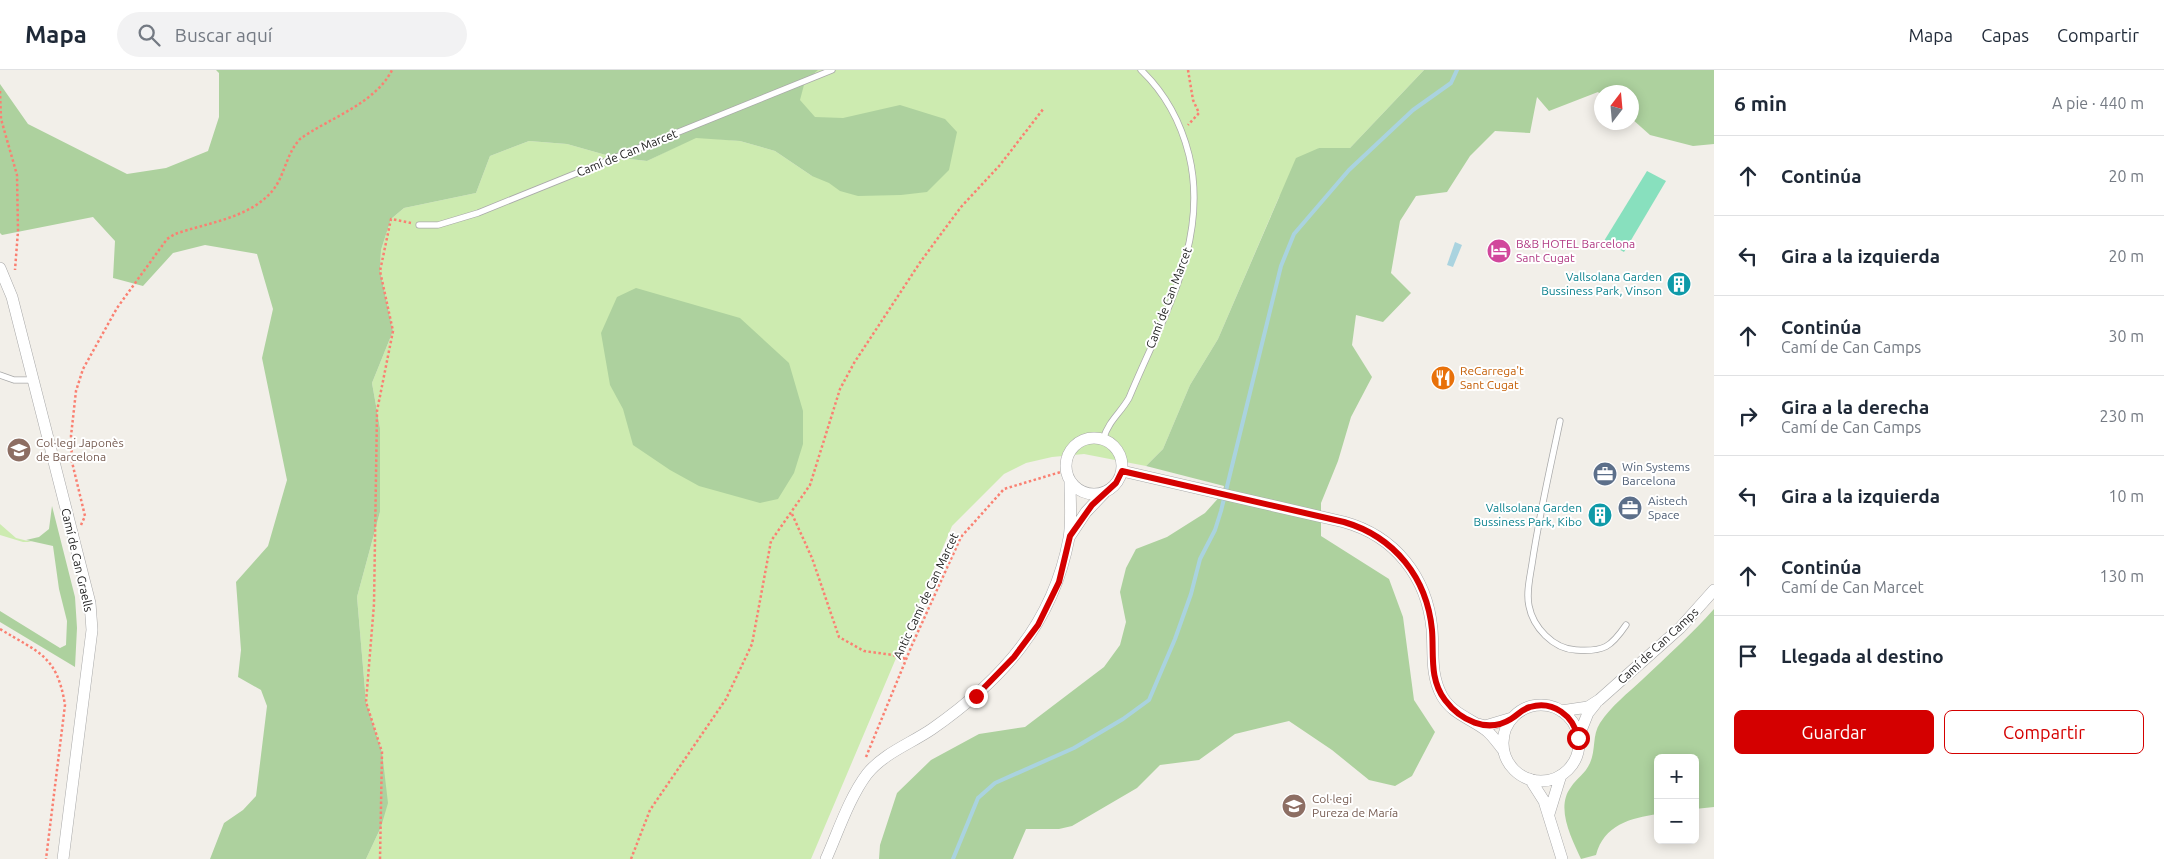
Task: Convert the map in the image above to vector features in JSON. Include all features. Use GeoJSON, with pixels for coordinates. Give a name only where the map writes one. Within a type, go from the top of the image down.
{"type":"FeatureCollection","features":[{"type":"Feature","properties":{"kind":"street","name":"Camí de Can Graells"},"geometry":{"type":"LineString","coordinates":[[0,268],[12,297],[90,603],[92,630],[63,859]]}},
{"type":"Feature","properties":{"kind":"street"},"geometry":{"type":"LineString","coordinates":[[826,859],[867,774],[886,756],[931,730],[976,696],[1014,657],[1038,625],[1059,582],[1070,536],[1066,460],[1073,446],[1087,438],[1103,439],[1118,451],[1122,471],[1116,483],[1086,512],[1070,536]]}},
{"type":"Feature","properties":{"kind":"street"},"geometry":{"type":"LineString","coordinates":[[1122,471],[1344,522],[1366,530],[1386,542],[1412,570],[1426,596],[1432,631],[1432,670],[1437,685],[1450,707],[1492,736],[1504,751],[1513,769],[1530,780],[1544,801],[1562,859]]}},
{"type":"Feature","properties":{"kind":"street"},"geometry":{"type":"LineString","coordinates":[[1068,476],[1085,493],[1096,494],[1107,491]]}},
{"type":"Feature","properties":{"kind":"street","name":"Camí de Can Camps"},"geometry":{"type":"LineString","coordinates":[[1578,738],[1588,713],[1599,700],[1680,628],[1714,590]]}},
{"type":"Feature","properties":{"kind":"street","name":"Camí de Can Camps"},"geometry":{"type":"LineString","coordinates":[[1561,711],[1588,707],[1599,700]]}},
{"type":"Feature","properties":{"kind":"street"},"geometry":{"type":"LineString","coordinates":[[1474,723],[1485,726],[1512,718],[1533,706],[1547,706],[1561,711],[1574,725],[1578,738],[1578,748],[1574,761],[1561,775],[1549,815]]}},
{"type":"Feature","properties":{"kind":"street"},"geometry":{"type":"LineString","coordinates":[[1504,751],[1503,736],[1512,718]]}},
{"type":"Feature","properties":{"kind":"street"},"geometry":{"type":"LineString","coordinates":[[1530,780],[1546,781],[1561,775]]}},
{"type":"Feature","properties":{"kind":"lane","name":"Camí de Can Marcet"},"geometry":{"type":"LineString","coordinates":[[419,226],[438,225],[478,213],[832,70]]}},
{"type":"Feature","properties":{"kind":"lane","name":"Camí de Can Marcet"},"geometry":{"type":"LineString","coordinates":[[1103,439],[1109,422],[1123,408],[1129,398],[1177,284],[1189,248],[1195,218],[1195,187],[1182,130],[1163,97],[1141,70]]}},
{"type":"Feature","properties":{"kind":"lane"},"geometry":{"type":"LineString","coordinates":[[0,374],[14,380],[33,380]]}},
{"type":"Feature","properties":{"kind":"lane"},"geometry":{"type":"LineString","coordinates":[[1560,421],[1540,517],[1528,604],[1533,619],[1552,641],[1572,650],[1589,651],[1606,648],[1616,640],[1626,625]]}},
{"type":"Feature","properties":{"kind":"path"},"geometry":{"type":"LineString","coordinates":[[70,529],[79,527],[84,522],[85,516],[72,462],[71,436],[76,391],[84,368],[96,344],[117,308],[154,255],[166,239],[175,234],[231,216],[259,203],[273,190],[292,148],[300,139],[362,101],[382,85],[392,70]]}},
{"type":"Feature","properties":{"kind":"path"},"geometry":{"type":"LineString","coordinates":[[1182,130],[1199,113],[1193,100],[1188,70]]}},
{"type":"Feature","properties":{"kind":"path"},"geometry":{"type":"LineString","coordinates":[[0,91],[1,119],[17,175],[18,231],[12,297]]}},
{"type":"Feature","properties":{"kind":"path"},"geometry":{"type":"LineString","coordinates":[[631,859],[650,810],[726,699],[752,644],[771,542],[792,514],[810,485],[840,389],[854,363],[921,260],[961,207],[1000,165],[1044,108]]}},
{"type":"Feature","properties":{"kind":"path"},"geometry":{"type":"LineString","coordinates":[[380,859],[382,752],[366,702],[374,604],[377,411],[393,330],[380,271],[391,219],[419,226]]}},
{"type":"Feature","properties":{"kind":"path","name":"Antic Camí de Can Marcet"},"geometry":{"type":"LineString","coordinates":[[865,760],[906,659],[961,537],[1004,489],[1044,476],[1068,476]]}},
{"type":"Feature","properties":{"kind":"path"},"geometry":{"type":"LineString","coordinates":[[792,514],[812,558],[838,637],[864,651],[906,659]]}},
{"type":"Feature","properties":{"kind":"path"},"geometry":{"type":"LineString","coordinates":[[0,629],[43,656],[54,666],[61,682],[65,705],[46,859]]}},
{"type":"Feature","properties":{"kind":"green space"},"geometry":{"type":"Polygon","coordinates":[[[216,70],[818,70],[805,81],[800,100],[815,117],[843,118],[900,105],[945,119],[957,132],[949,170],[927,192],[858,196],[840,191],[829,183],[812,176],[775,151],[740,141],[696,138],[647,161],[613,157],[567,144],[529,141],[490,156],[476,193],[404,208],[391,219],[381,250],[380,271],[393,331],[372,383],[380,428],[380,512],[357,597],[366,702],[382,752],[388,803],[381,827],[366,859],[210,859],[224,823],[243,810],[256,796],[267,706],[261,690],[238,677],[241,650],[236,582],[268,546],[287,480],[262,358],[273,309],[257,254],[205,245],[173,253],[143,286],[113,278],[115,241],[93,217],[2,235],[0,233],[0,84],[28,124],[127,174],[166,168],[208,151],[219,117],[219,73],[216,70]]]}},
{"type":"Feature","properties":{"kind":"green space"},"geometry":{"type":"Polygon","coordinates":[[[808,70],[1424,70],[1350,148],[1319,148],[1279,197],[1218,339],[1190,385],[1163,449],[1146,466],[1084,454],[1052,457],[1026,463],[1004,474],[952,526],[811,859],[366,859],[381,827],[382,752],[366,702],[357,597],[380,512],[380,428],[372,383],[393,331],[380,271],[381,250],[391,219],[404,208],[476,193],[490,156],[529,141],[567,144],[613,157],[647,161],[696,137],[740,141],[775,151],[812,176],[854,128],[782,114],[808,70]]]}},
{"type":"Feature","properties":{"kind":"green space"},"geometry":{"type":"Polygon","coordinates":[[[1424,70],[1714,70],[1714,144],[1693,146],[1650,135],[1639,125],[1639,85],[1594,85],[1594,94],[1549,111],[1537,97],[1530,133],[1495,131],[1470,156],[1447,192],[1416,196],[1400,221],[1391,273],[1411,293],[1383,322],[1356,315],[1352,345],[1372,377],[1351,417],[1338,461],[1321,503],[1321,536],[1389,579],[1403,617],[1414,700],[1435,732],[1412,776],[1395,786],[1369,780],[1332,750],[1289,721],[1235,734],[1199,760],[1160,765],[1137,788],[1072,826],[1059,829],[1026,829],[1013,859],[879,859],[880,845],[897,793],[931,760],[979,734],[1025,727],[1104,667],[1120,645],[1126,622],[1120,592],[1126,568],[1136,549],[1167,537],[1205,513],[1222,494],[1224,486],[1146,466],[1163,449],[1190,385],[1218,339],[1296,158],[1319,148],[1350,148],[1424,70]]]}},
{"type":"Feature","properties":{"kind":"green space"},"geometry":{"type":"Polygon","coordinates":[[[1647,171],[1666,181],[1624,252],[1604,241],[1647,171]]]}},
{"type":"Feature","properties":{"kind":"green space"},"geometry":{"type":"Polygon","coordinates":[[[636,288],[740,318],[789,363],[803,411],[803,444],[794,473],[778,499],[760,503],[699,486],[670,470],[633,445],[623,409],[610,385],[601,333],[617,297],[636,288]]]}},
{"type":"Feature","properties":{"kind":"green space"},"geometry":{"type":"Polygon","coordinates":[[[52,506],[75,597],[77,628],[75,667],[0,622],[0,611],[60,648],[66,645],[67,621],[59,589],[53,546],[26,540],[39,537],[49,529],[52,506]]]}},
{"type":"Feature","properties":{"kind":"green space"},"geometry":{"type":"Polygon","coordinates":[[[0,524],[16,538],[32,542],[23,542],[0,535],[0,524]]]}},
{"type":"Feature","properties":{"kind":"green space"},"geometry":{"type":"Polygon","coordinates":[[[1714,609],[1714,807],[1699,809],[1699,754],[1654,754],[1654,815],[1628,821],[1620,825],[1605,836],[1596,855],[1581,859],[1567,823],[1565,814],[1566,795],[1590,763],[1600,723],[1614,705],[1714,609]]]}},
{"type":"Feature","properties":{"kind":"water"},"geometry":{"type":"Polygon","coordinates":[[[1455,242],[1462,245],[1453,267],[1447,265],[1455,242]]]}},
{"type":"Feature","properties":{"kind":"waterway"},"geometry":{"type":"LineString","coordinates":[[953,859],[978,798],[995,783],[1074,748],[1123,719],[1149,700],[1175,639],[1191,594],[1200,559],[1215,530],[1221,511],[1281,266],[1294,234],[1349,170],[1413,110],[1451,83],[1457,70]]}},
{"type":"Feature","properties":{"kind":"place","name":"B&B HOTEL Barcelona Sant Cugat"},"geometry":{"type":"Point","coordinates":[1499,251]}},
{"type":"Feature","properties":{"kind":"place","name":"Vallsolana Garden Bussiness Park, Vinson"},"geometry":{"type":"Point","coordinates":[1679,284]}},
{"type":"Feature","properties":{"kind":"place","name":"ReCarrega't Sant Cugat"},"geometry":{"type":"Point","coordinates":[1443,378]}},
{"type":"Feature","properties":{"kind":"place","name":"Col·legi Japonès de Barcelona"},"geometry":{"type":"Point","coordinates":[19,450]}},
{"type":"Feature","properties":{"kind":"place","name":"Win Systems Barcelona"},"geometry":{"type":"Point","coordinates":[1605,474]}},
{"type":"Feature","properties":{"kind":"place","name":"Aistech Space"},"geometry":{"type":"Point","coordinates":[1630,508]}},
{"type":"Feature","properties":{"kind":"place","name":"Vallsolana Garden Bussiness Park, Kibo"},"geometry":{"type":"Point","coordinates":[1600,515]}},
{"type":"Feature","properties":{"kind":"place","name":"Col·legi Pureza de María"},"geometry":{"type":"Point","coordinates":[1294,806]}},
{"type":"Feature","properties":{"kind":"route"},"geometry":{"type":"LineString","coordinates":[[976,696],[1014,657],[1038,625],[1059,582],[1070,536],[1092,505],[1116,483],[1122,471],[1353,524],[1372,533],[1386,542],[1405,560],[1419,581],[1426,596],[1432,631],[1432,670],[1443,698],[1450,707],[1462,717],[1485,726],[1501,723],[1528,707],[1543,705],[1552,707],[1568,717],[1576,729],[1578,738]]}}]}
